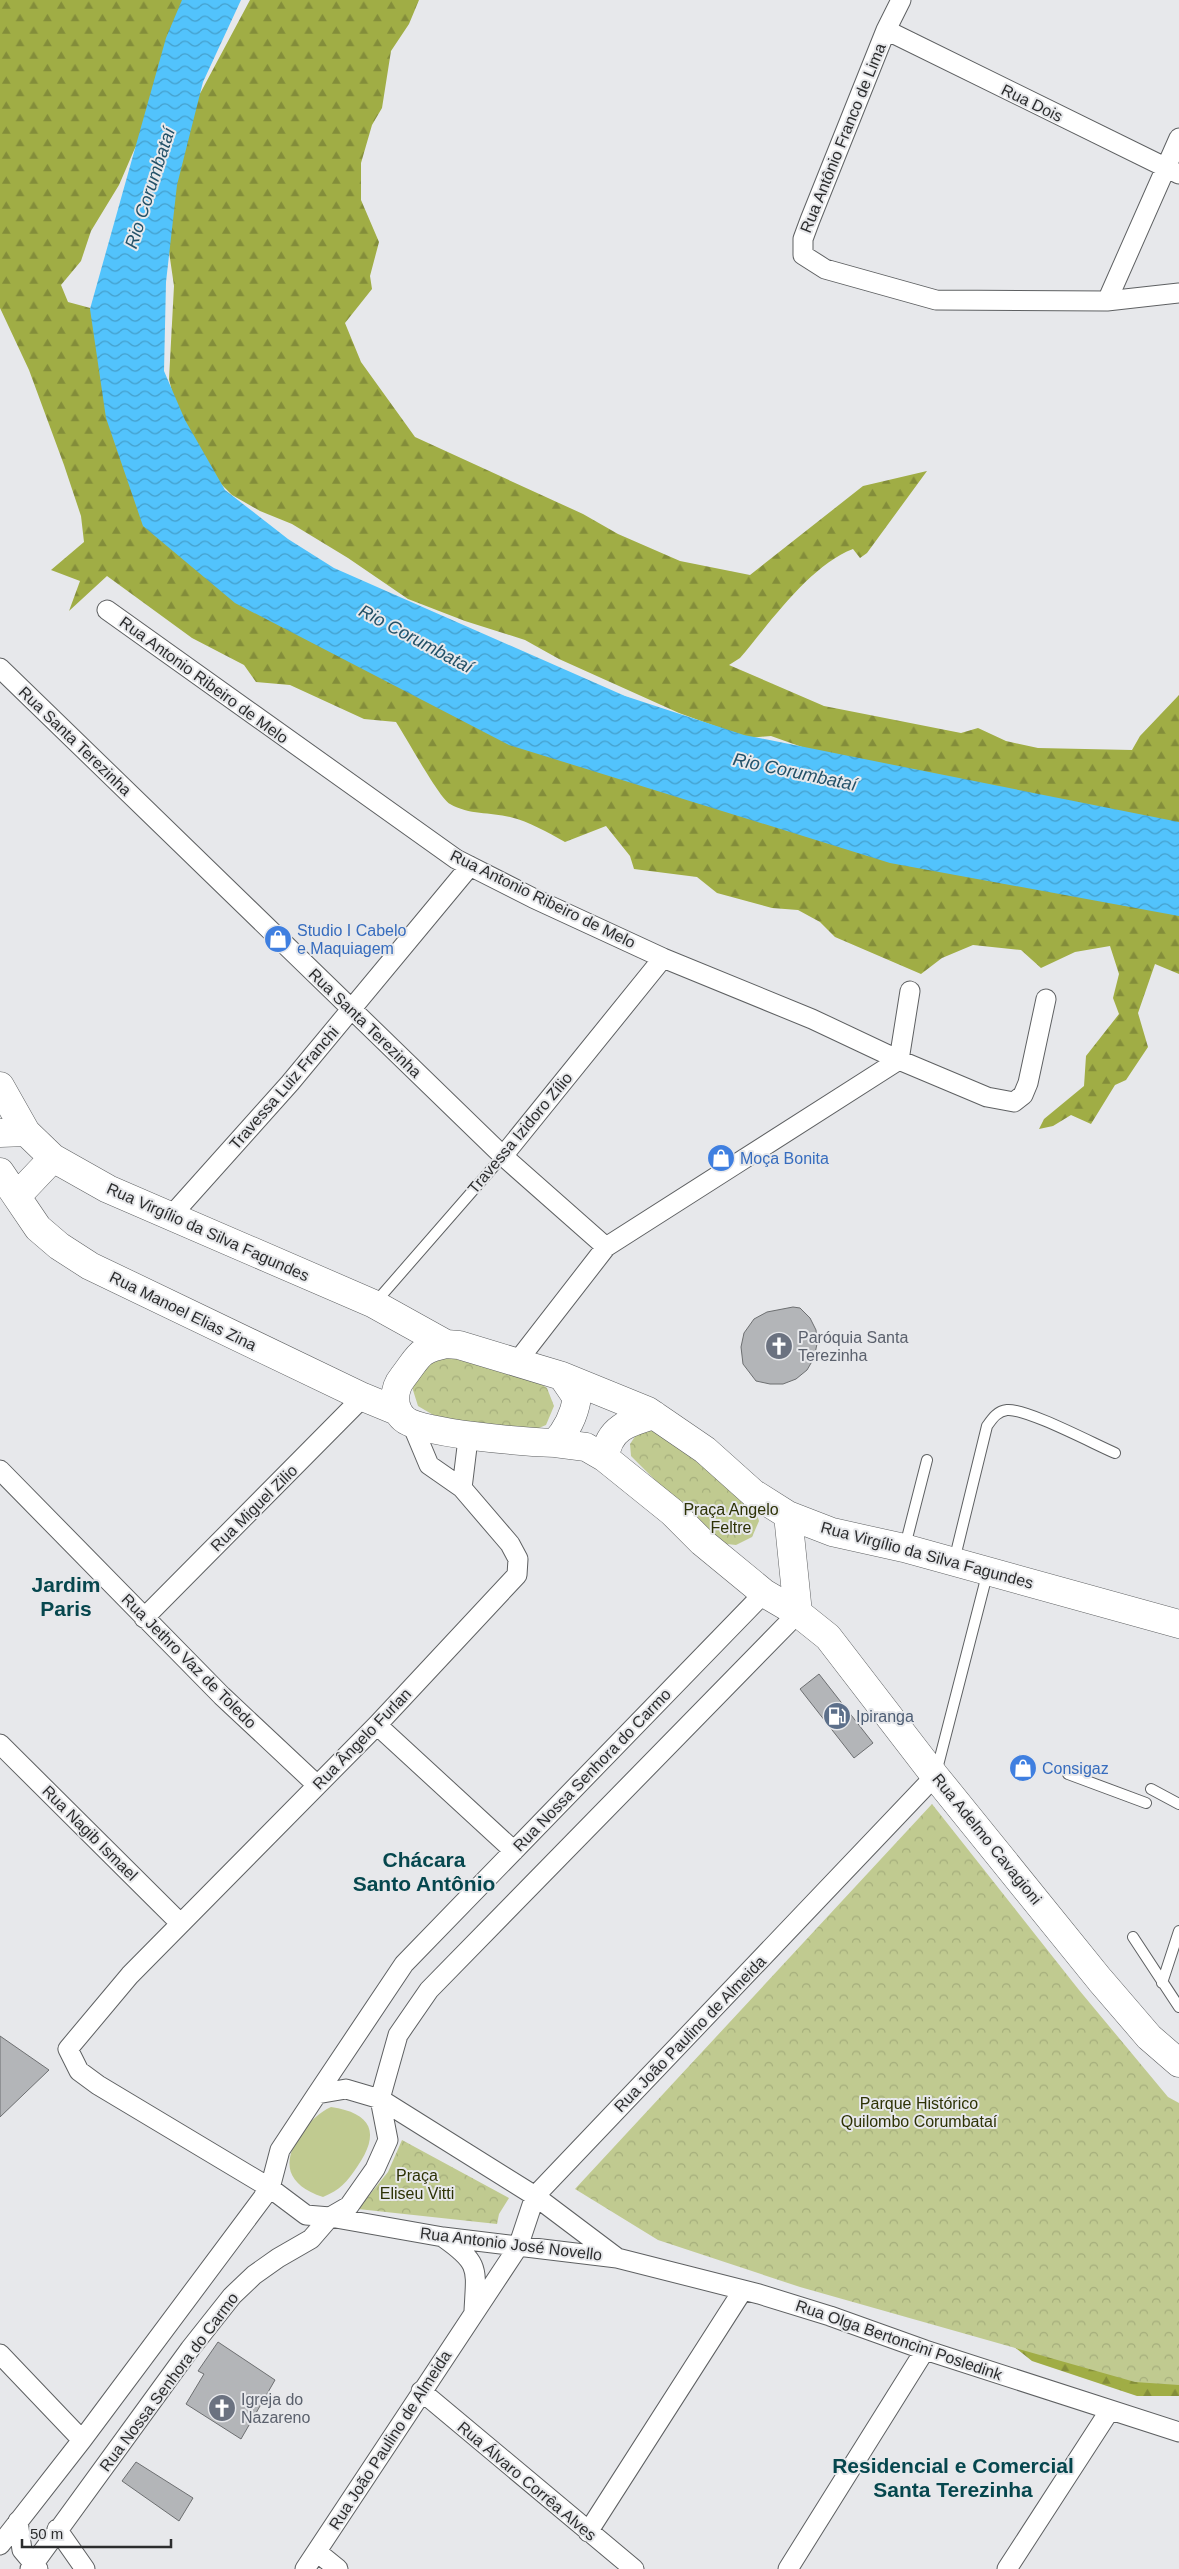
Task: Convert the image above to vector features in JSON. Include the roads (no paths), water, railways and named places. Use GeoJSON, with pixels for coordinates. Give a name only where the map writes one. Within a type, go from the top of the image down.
{"type":"FeatureCollection","features":[{"type":"Feature","properties":{"kind":"street","name":"Rua Antônio Franco de Lima"},"geometry":{"type":"LineString","coordinates":[[901,0],[886,30],[803,239],[803,255],[824,269],[936,300],[1107,301],[1179,293]]}},
{"type":"Feature","properties":{"kind":"street","name":"Rua Dois"},"geometry":{"type":"LineString","coordinates":[[886,30],[1172,171]]}},
{"type":"Feature","properties":{"kind":"street"},"geometry":{"type":"LineString","coordinates":[[1107,301],[1172,171],[1179,138]]}},
{"type":"Feature","properties":{"kind":"street","name":"Rua Antonio Ribeiro de Melo"},"geometry":{"type":"LineString","coordinates":[[106,610],[145,635],[261,722],[470,866],[533,898],[662,958],[812,1019],[899,1060],[987,1097],[1014,1102],[1023,1095],[1032,1069],[1046,1000]]}},
{"type":"Feature","properties":{"kind":"street","name":"Rua Santa Terezinha"},"geometry":{"type":"LineString","coordinates":[[0,668],[503,1156],[606,1247]]}},
{"type":"Feature","properties":{"kind":"street","name":"Travessa Luiz Franchi"},"geometry":{"type":"LineString","coordinates":[[171,1216],[290,1083],[470,866]]}},
{"type":"Feature","properties":{"kind":"street","name":"Travessa Izidoro Zílio"},"geometry":{"type":"LineString","coordinates":[[503,1156],[662,958]]}},
{"type":"Feature","properties":{"kind":"street"},"geometry":{"type":"LineString","coordinates":[[516,1363],[606,1247],[899,1060],[910,991]]}},
{"type":"Feature","properties":{"kind":"street","name":"Rua Virgílio da Silva Fagundes"},"geometry":{"type":"LineString","coordinates":[[0,1086],[13,1133],[108,1189],[374,1304],[446,1344],[458,1345],[562,1376],[648,1410],[715,1458],[753,1493],[788,1514],[832,1532],[904,1548],[1179,1624]]}},
{"type":"Feature","properties":{"kind":"street"},"geometry":{"type":"LineString","coordinates":[[17,1196],[53,1158]]}},
{"type":"Feature","properties":{"kind":"street","name":"Rua Manoel Elias Zina"},"geometry":{"type":"LineString","coordinates":[[0,1172],[38,1228],[59,1246],[90,1266],[363,1397],[431,1429],[586,1447],[605,1458]]}},
{"type":"Feature","properties":{"kind":"street"},"geometry":{"type":"LineString","coordinates":[[446,1344],[425,1348],[400,1381],[395,1398],[430,1465],[462,1488],[467,1447],[463,1434]]}},
{"type":"Feature","properties":{"kind":"street"},"geometry":{"type":"LineString","coordinates":[[555,1444],[566,1431],[575,1410],[577,1398],[562,1376]]}},
{"type":"Feature","properties":{"kind":"street","name":"Rua Miguel Zilio"},"geometry":{"type":"LineString","coordinates":[[144,1618],[363,1397]]}},
{"type":"Feature","properties":{"kind":"street"},"geometry":{"type":"LineString","coordinates":[[605,1458],[608,1440],[618,1428],[630,1422],[654,1415]]}},
{"type":"Feature","properties":{"kind":"street","name":"Rua Adelmo Cavagioni"},"geometry":{"type":"LineString","coordinates":[[605,1458],[672,1512],[702,1542],[764,1593],[798,1613],[828,1637],[935,1776],[1100,1980],[1149,2036],[1179,2063]]}},
{"type":"Feature","properties":{"kind":"street","name":"Rua Jethro Vaz de Toledo"},"geometry":{"type":"LineString","coordinates":[[0,1470],[222,1696],[317,1785]]}},
{"type":"Feature","properties":{"kind":"street","name":"Rua Ângelo Furlan"},"geometry":{"type":"LineString","coordinates":[[270,2188],[78,2071],[68,2049],[83,2029],[180,1923],[377,1725],[517,1575],[518,1559],[510,1544],[462,1488]]}},
{"type":"Feature","properties":{"kind":"street"},"geometry":{"type":"LineString","coordinates":[[270,2188],[306,2215],[330,2217],[349,2206],[382,2155],[388,2140],[380,2099],[398,2034],[429,1990],[798,1613],[788,1514]]}},
{"type":"Feature","properties":{"kind":"street","name":"Rua Nossa Senhora do Carmo"},"geometry":{"type":"LineString","coordinates":[[316,2094],[404,1964],[764,1593]]}},
{"type":"Feature","properties":{"kind":"street"},"geometry":{"type":"LineString","coordinates":[[377,1725],[514,1851]]}},
{"type":"Feature","properties":{"kind":"street","name":"Rua Nagib Ismael"},"geometry":{"type":"LineString","coordinates":[[0,1744],[180,1923]]}},
{"type":"Feature","properties":{"kind":"street","name":"Rua João Paulino de Almeida"},"geometry":{"type":"LineString","coordinates":[[305,2569],[518,2247],[535,2196],[935,1776]]}},
{"type":"Feature","properties":{"kind":"street"},"geometry":{"type":"LineString","coordinates":[[0,2545],[82,2440],[270,2188],[280,2150],[316,2094],[346,2089],[380,2099]]}},
{"type":"Feature","properties":{"kind":"street","name":"Rua Antonio José Novello"},"geometry":{"type":"LineString","coordinates":[[380,2099],[535,2196],[617,2258]]}},
{"type":"Feature","properties":{"kind":"street","name":"Rua Nossa Senhora do Carmo"},"geometry":{"type":"LineString","coordinates":[[34,2567],[58,2529],[190,2349],[232,2296],[254,2275],[278,2258],[311,2239],[330,2217]]}},
{"type":"Feature","properties":{"kind":"street","name":"Rua Antonio José Novello"},"geometry":{"type":"LineString","coordinates":[[330,2217],[443,2237],[617,2258]]}},
{"type":"Feature","properties":{"kind":"street"},"geometry":{"type":"LineString","coordinates":[[443,2237],[466,2253],[476,2269],[474,2312]]}},
{"type":"Feature","properties":{"kind":"street","name":"Rua Olga Bertoncini Posledink"},"geometry":{"type":"LineString","coordinates":[[617,2258],[743,2290],[830,2316],[925,2350],[1179,2432]]}},
{"type":"Feature","properties":{"kind":"street"},"geometry":{"type":"LineString","coordinates":[[588,2532],[743,2290]]}},
{"type":"Feature","properties":{"kind":"street"},"geometry":{"type":"LineString","coordinates":[[788,2569],[925,2350]]}},
{"type":"Feature","properties":{"kind":"street"},"geometry":{"type":"LineString","coordinates":[[0,2354],[82,2440]]}},
{"type":"Feature","properties":{"kind":"street","name":"Rua Álvaro Corrêa Alves"},"geometry":{"type":"LineString","coordinates":[[421,2391],[634,2569]]}},
{"type":"Feature","properties":{"kind":"street"},"geometry":{"type":"LineString","coordinates":[[1007,2569],[1110,2410]]}},
{"type":"Feature","properties":{"kind":"street"},"geometry":{"type":"LineString","coordinates":[[18,2521],[22,2550],[34,2567]]}},
{"type":"Feature","properties":{"kind":"street"},"geometry":{"type":"LineString","coordinates":[[58,2529],[86,2569]]}},
{"type":"Feature","properties":{"kind":"street"},"geometry":{"type":"LineString","coordinates":[[317,2552],[338,2569]]}},
{"type":"Feature","properties":{"kind":"lane","name":"Travessa Izidoro Zílio"},"geometry":{"type":"LineString","coordinates":[[374,1304],[503,1156]]}},
{"type":"Feature","properties":{"kind":"lane"},"geometry":{"type":"LineString","coordinates":[[954,1562],[987,1426],[1000,1412],[1012,1410],[1048,1422],[1115,1453]]}},
{"type":"Feature","properties":{"kind":"lane"},"geometry":{"type":"LineString","coordinates":[[904,1548],[927,1460]]}},
{"type":"Feature","properties":{"kind":"lane"},"geometry":{"type":"LineString","coordinates":[[935,1776],[988,1571]]}},
{"type":"Feature","properties":{"kind":"lane"},"geometry":{"type":"LineString","coordinates":[[1068,1774],[1146,1803]]}},
{"type":"Feature","properties":{"kind":"lane"},"geometry":{"type":"LineString","coordinates":[[1151,1789],[1179,1804]]}},
{"type":"Feature","properties":{"kind":"lane"},"geometry":{"type":"LineString","coordinates":[[1162,1983],[1179,1931]]}},
{"type":"Feature","properties":{"kind":"lane"},"geometry":{"type":"LineString","coordinates":[[1133,1937],[1179,2007]]}},
{"type":"Feature","properties":{"kind":"water","name":"Rio Corumbataí"},"geometry":{"type":"Polygon","coordinates":[[[182,0],[241,0],[203,82],[177,185],[166,282],[164,371],[185,420],[225,490],[288,539],[334,568],[625,696],[744,735],[1179,822],[1179,916],[890,863],[509,745],[235,603],[143,526],[106,418],[90,309],[166,38],[182,0]]]}},
{"type":"Feature","properties":{"kind":"place","name":"Studio I Cabelo e Maquiagem"},"geometry":{"type":"Point","coordinates":[278,939]}},
{"type":"Feature","properties":{"kind":"place","name":"Moça Bonita"},"geometry":{"type":"Point","coordinates":[721,1158]}},
{"type":"Feature","properties":{"kind":"place","name":"Paróquia Santa Terezinha"},"geometry":{"type":"Point","coordinates":[779,1346]}},
{"type":"Feature","properties":{"kind":"place","name":"Ipiranga"},"geometry":{"type":"Point","coordinates":[837,1716]}},
{"type":"Feature","properties":{"kind":"place","name":"Consigaz"},"geometry":{"type":"Point","coordinates":[1023,1768]}},
{"type":"Feature","properties":{"kind":"place","name":"Igreja do Nazareno"},"geometry":{"type":"Point","coordinates":[222,2408]}},
{"type":"Feature","properties":{"kind":"district","name":"Jardim Paris"},"geometry":{"type":"Point","coordinates":[66,1596]}},
{"type":"Feature","properties":{"kind":"district","name":"Chácara Santo Antônio"},"geometry":{"type":"Point","coordinates":[424,1871]}},
{"type":"Feature","properties":{"kind":"district","name":"Residencial e Comercial Santa Terezinha"},"geometry":{"type":"Point","coordinates":[953,2477]}},
{"type":"Feature","properties":{"kind":"park label","name":"Praça Angelo Feltre"},"geometry":{"type":"Point","coordinates":[731,1518]}},
{"type":"Feature","properties":{"kind":"park label","name":"Parque Histórico Quilombo Corumbataí"},"geometry":{"type":"Point","coordinates":[919,2112]}},
{"type":"Feature","properties":{"kind":"park label","name":"Praça Eliseu Vitti"},"geometry":{"type":"Point","coordinates":[417,2184]}}]}
